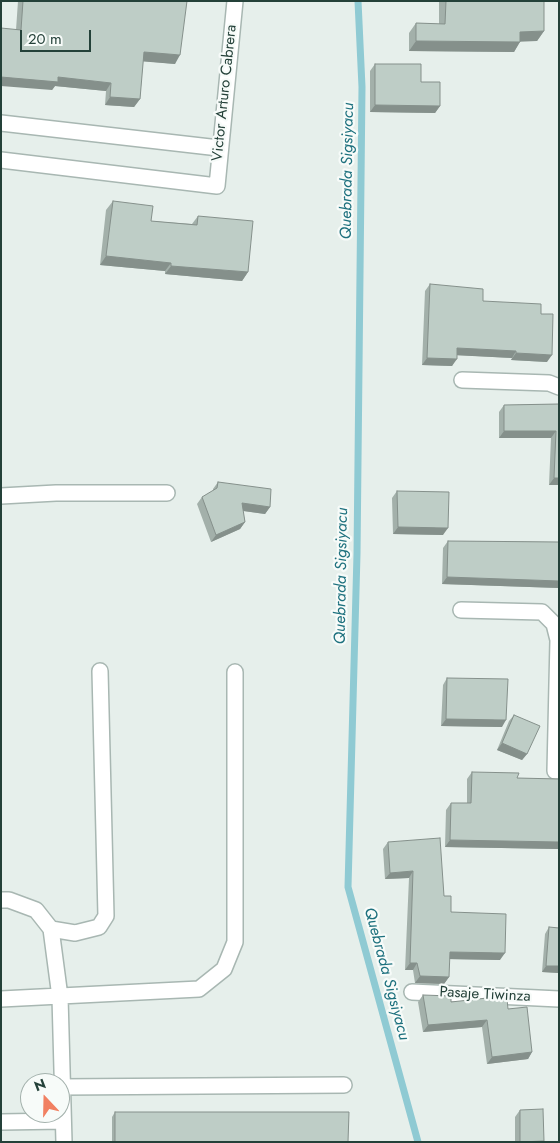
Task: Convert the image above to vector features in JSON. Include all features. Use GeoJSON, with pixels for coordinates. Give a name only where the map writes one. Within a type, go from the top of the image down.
{"type":"FeatureCollection","features":[{"type":"Feature","properties":{"kind":"street","name":"Victor Arturo Cabrera"},"geometry":{"type":"LineString","coordinates":[[1,160],[217,186],[219,148],[235,1]]}},
{"type":"Feature","properties":{"kind":"street"},"geometry":{"type":"LineString","coordinates":[[1,123],[219,148]]}},
{"type":"Feature","properties":{"kind":"street"},"geometry":{"type":"LineString","coordinates":[[462,380],[549,383],[559,387]]}},
{"type":"Feature","properties":{"kind":"street"},"geometry":{"type":"LineString","coordinates":[[1,496],[167,493]]}},
{"type":"Feature","properties":{"kind":"street"},"geometry":{"type":"LineString","coordinates":[[461,610],[542,612],[554,624],[558,640],[555,771],[559,771]]}},
{"type":"Feature","properties":{"kind":"street"},"geometry":{"type":"LineString","coordinates":[[51,929],[75,933],[99,928],[106,916],[100,670]]}},
{"type":"Feature","properties":{"kind":"street"},"geometry":{"type":"LineString","coordinates":[[1,999],[60,998],[200,989],[224,970],[235,942],[235,672]]}},
{"type":"Feature","properties":{"kind":"street"},"geometry":{"type":"LineString","coordinates":[[1,900],[9,900],[36,910],[51,929],[60,998],[62,1073]]}},
{"type":"Feature","properties":{"kind":"street","name":"Pasaje Tiwinza"},"geometry":{"type":"LineString","coordinates":[[412,992],[559,998]]}},
{"type":"Feature","properties":{"kind":"street"},"geometry":{"type":"LineString","coordinates":[[70,1087],[344,1085]]}},
{"type":"Feature","properties":{"kind":"street"},"geometry":{"type":"LineString","coordinates":[[1,1122],[20,1122]]}},
{"type":"Feature","properties":{"kind":"street"},"geometry":{"type":"LineString","coordinates":[[63,1123],[64,1142]]}},
{"type":"Feature","properties":{"kind":"building"},"geometry":{"type":"Polygon","coordinates":[[[23,1],[187,1],[180,55],[144,52],[140,99],[110,97],[111,83],[58,77],[58,82],[1,77],[1,28],[21,30],[23,1]]]}},
{"type":"Feature","properties":{"kind":"building"},"geometry":{"type":"Polygon","coordinates":[[[446,1],[544,1],[544,31],[520,32],[520,42],[416,41],[416,23],[445,24],[446,1]]]}},
{"type":"Feature","properties":{"kind":"building"},"geometry":{"type":"Polygon","coordinates":[[[375,64],[421,64],[421,82],[440,82],[440,106],[375,105],[375,64]]]}},
{"type":"Feature","properties":{"kind":"building"},"geometry":{"type":"Polygon","coordinates":[[[113,201],[153,206],[151,221],[197,225],[198,216],[253,221],[248,272],[171,266],[171,263],[106,256],[113,201]]]}},
{"type":"Feature","properties":{"kind":"building"},"geometry":{"type":"Polygon","coordinates":[[[430,284],[483,289],[483,301],[541,304],[541,314],[553,314],[552,355],[457,348],[457,359],[427,358],[430,284]]]}},
{"type":"Feature","properties":{"kind":"building"},"geometry":{"type":"Polygon","coordinates":[[[559,404],[559,478],[554,478],[556,431],[504,431],[504,405],[559,404]]]}},
{"type":"Feature","properties":{"kind":"building"},"geometry":{"type":"Polygon","coordinates":[[[218,482],[271,489],[270,507],[242,503],[245,522],[216,535],[202,497],[217,488],[218,482]]]}},
{"type":"Feature","properties":{"kind":"building"},"geometry":{"type":"Polygon","coordinates":[[[397,491],[449,492],[448,528],[398,527],[397,491]]]}},
{"type":"Feature","properties":{"kind":"building"},"geometry":{"type":"Polygon","coordinates":[[[448,541],[559,542],[559,581],[447,577],[448,541]]]}},
{"type":"Feature","properties":{"kind":"building"},"geometry":{"type":"Polygon","coordinates":[[[447,678],[508,679],[506,720],[446,719],[447,678]]]}},
{"type":"Feature","properties":{"kind":"building"},"geometry":{"type":"Polygon","coordinates":[[[514,715],[540,726],[527,754],[502,743],[514,715]]]}},
{"type":"Feature","properties":{"kind":"building"},"geometry":{"type":"Polygon","coordinates":[[[472,772],[519,773],[517,778],[559,779],[559,842],[450,840],[451,803],[471,803],[472,772]]]}},
{"type":"Feature","properties":{"kind":"building"},"geometry":{"type":"Polygon","coordinates":[[[440,838],[444,896],[451,896],[451,912],[506,914],[505,953],[450,952],[449,977],[420,976],[417,963],[410,963],[413,871],[390,873],[388,842],[440,838]]]}},
{"type":"Feature","properties":{"kind":"building"},"geometry":{"type":"Polygon","coordinates":[[[549,927],[559,928],[559,966],[546,966],[549,927]]]}},
{"type":"Feature","properties":{"kind":"building"},"geometry":{"type":"Polygon","coordinates":[[[423,995],[451,996],[451,1002],[487,998],[507,999],[508,1009],[527,1007],[532,1052],[492,1057],[487,1020],[428,1025],[423,995]]]}},
{"type":"Feature","properties":{"kind":"building"},"geometry":{"type":"Polygon","coordinates":[[[543,1109],[544,1141],[520,1142],[520,1110],[543,1109]]]}},
{"type":"Feature","properties":{"kind":"building"},"geometry":{"type":"Polygon","coordinates":[[[115,1112],[349,1112],[348,1142],[115,1142],[115,1112]]]}},
{"type":"Feature","properties":{"kind":"waterway","name":"Quebrada Sigsiyacu"},"geometry":{"type":"LineString","coordinates":[[358,1],[362,87],[357,554],[348,887],[418,1142]]}}]}
